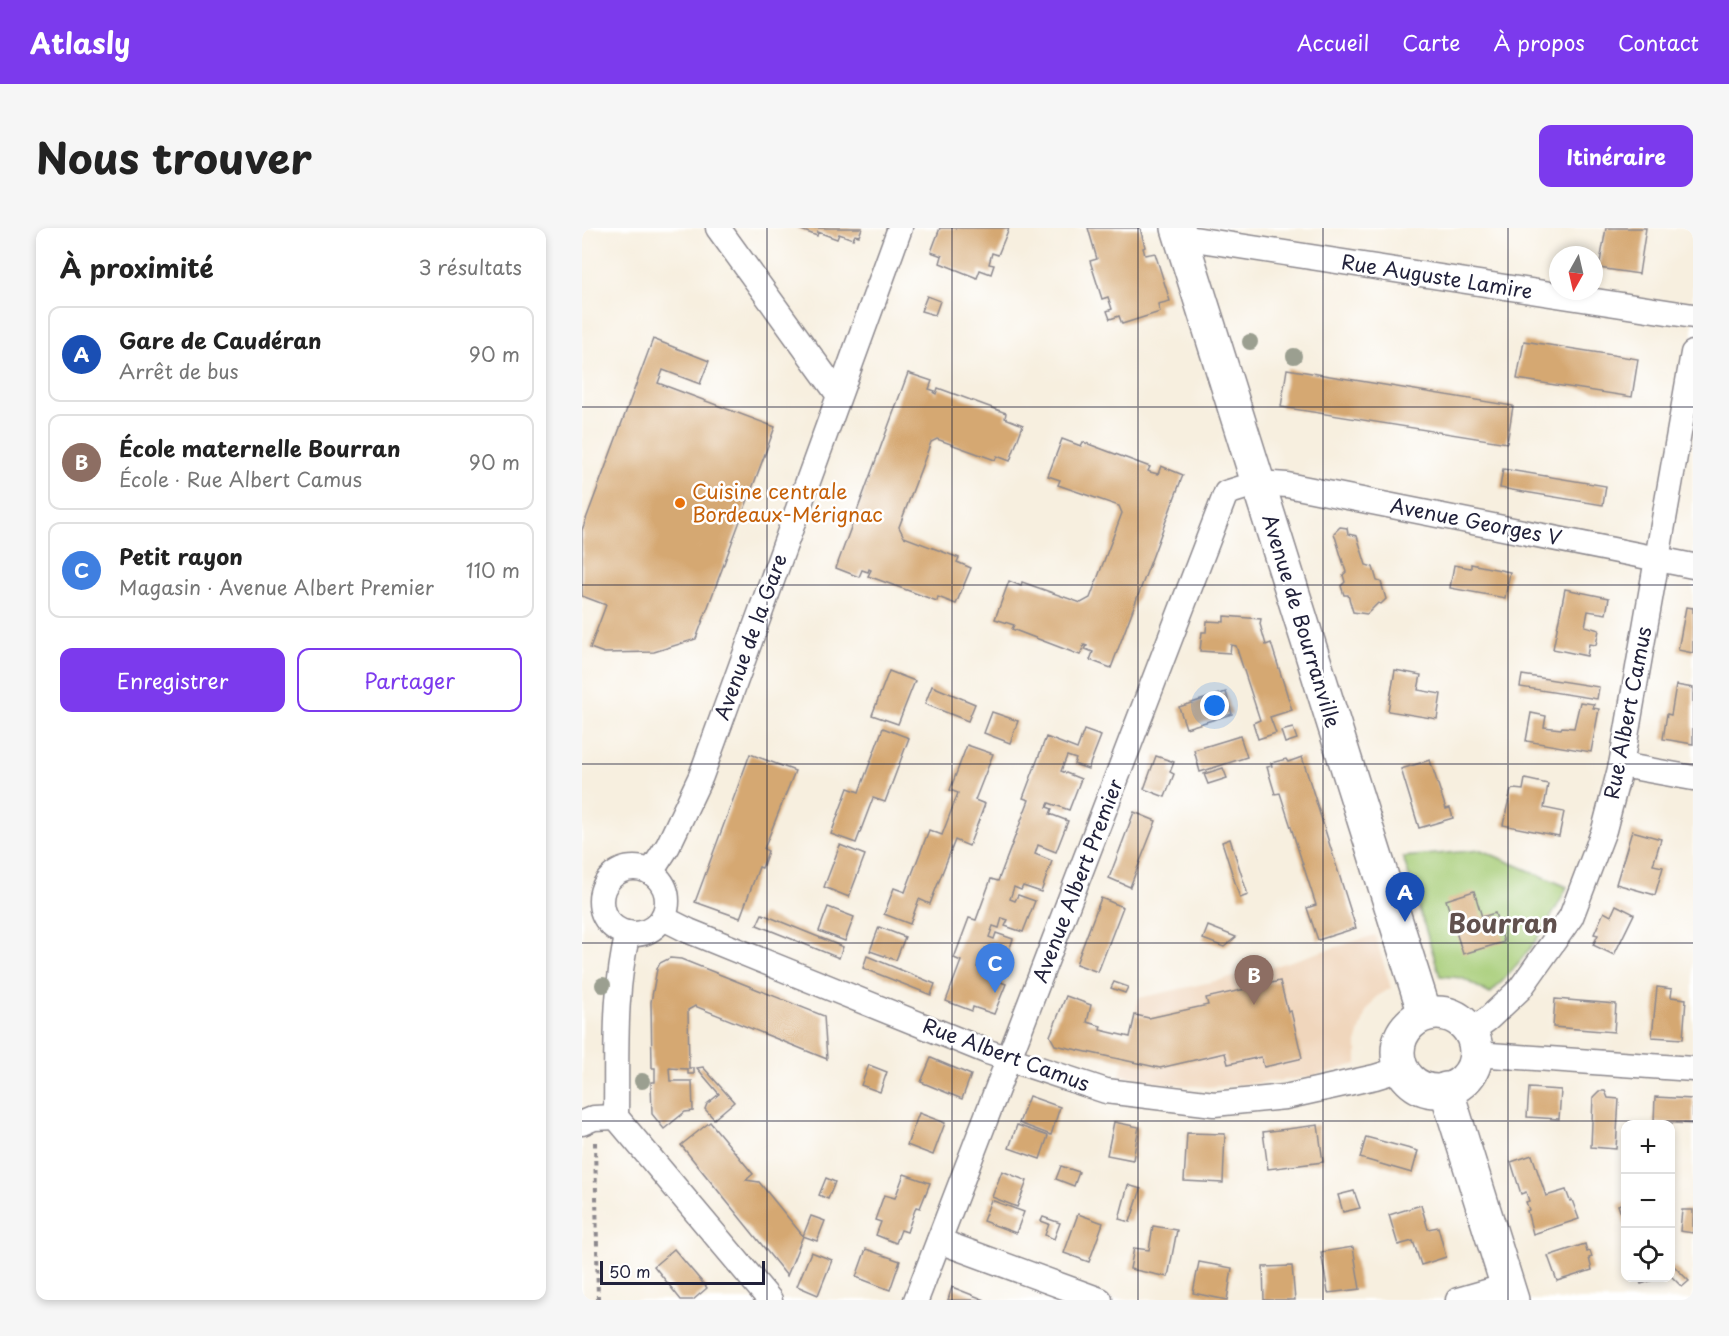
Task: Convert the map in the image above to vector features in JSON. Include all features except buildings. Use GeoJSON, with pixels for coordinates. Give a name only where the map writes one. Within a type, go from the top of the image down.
{"type":"FeatureCollection","features":[{"type":"Feature","properties":{"kind":"street"},"geometry":{"type":"LineString","coordinates":[[718,228],[838,394]]}},
{"type":"Feature","properties":{"kind":"street","name":"Avenue de la Gare"},"geometry":{"type":"LineString","coordinates":[[651,872],[673,836],[701,776],[900,228]]}},
{"type":"Feature","properties":{"kind":"street","name":"Rue Auguste Lamire"},"geometry":{"type":"LineString","coordinates":[[1179,232],[1693,316]]}},
{"type":"Feature","properties":{"kind":"street","name":"Avenue de Bourranville"},"geometry":{"type":"LineString","coordinates":[[1179,232],[1425,1014]]}},
{"type":"Feature","properties":{"kind":"street","name":"Rue Albert Camus"},"geometry":{"type":"LineString","coordinates":[[1473,1043],[1488,1019],[1520,989],[1571,917],[1604,830],[1622,765],[1693,353]]}},
{"type":"Feature","properties":{"kind":"street","name":"Avenue Georges V"},"geometry":{"type":"LineString","coordinates":[[1258,483],[1287,485],[1693,566]]}},
{"type":"Feature","properties":{"kind":"street","name":"Avenue Albert Premier"},"geometry":{"type":"LineString","coordinates":[[916,1300],[1226,493],[1258,483]]}},
{"type":"Feature","properties":{"kind":"street"},"geometry":{"type":"LineString","coordinates":[[1622,765],[1693,778]]}},
{"type":"Feature","properties":{"kind":"street"},"geometry":{"type":"LineString","coordinates":[[631,867],[651,872],[664,884],[667,893],[668,902],[663,918],[658,925],[644,933],[628,933],[618,930],[609,923],[604,915],[601,894],[605,884],[612,875],[631,867]]}},
{"type":"Feature","properties":{"kind":"street","name":"Rue Albert Camus"},"geometry":{"type":"LineString","coordinates":[[663,918],[689,931],[1009,1060],[1106,1091],[1214,1104],[1285,1097],[1401,1069]]}},
{"type":"Feature","properties":{"kind":"street"},"geometry":{"type":"LineString","coordinates":[[628,933],[622,961],[618,1006],[597,1119],[770,1300]]}},
{"type":"Feature","properties":{"kind":"street"},"geometry":{"type":"LineString","coordinates":[[1435,1012],[1455,1017],[1473,1043],[1474,1064],[1464,1080],[1446,1089],[1436,1091],[1415,1085],[1401,1069],[1398,1042],[1404,1030],[1413,1020],[1425,1014],[1435,1012]]}},
{"type":"Feature","properties":{"kind":"street"},"geometry":{"type":"LineString","coordinates":[[1473,1043],[1693,1069]]}},
{"type":"Feature","properties":{"kind":"street"},"geometry":{"type":"LineString","coordinates":[[1446,1089],[1509,1293],[1458,1300]]}},
{"type":"Feature","properties":{"kind":"street"},"geometry":{"type":"LineString","coordinates":[[939,1241],[1100,1300]]}},
{"type":"Feature","properties":{"kind":"path"},"geometry":{"type":"LineString","coordinates":[[597,1119],[598,1300]]}},
{"type":"Feature","properties":{"kind":"shaded area"},"geometry":{"type":"Polygon","coordinates":[[[1375,935],[1391,988],[1376,997],[1366,1012],[1357,1040],[1357,1064],[1310,1077],[1208,1087],[1160,1083],[1120,1075],[1139,998],[1252,973],[1375,935]]]}},
{"type":"Feature","properties":{"kind":"green space"},"geometry":{"type":"Polygon","coordinates":[[[1481,850],[1567,887],[1533,944],[1490,994],[1462,978],[1440,976],[1403,857],[1481,850]]]}},
{"type":"Feature","properties":{"kind":"place","name":"Cuisine centrale Bordeaux-Mérignac"},"geometry":{"type":"Point","coordinates":[680,503]}},
{"type":"Feature","properties":{"kind":"place","name":"Gare de Caudéran"},"geometry":{"type":"Point","coordinates":[1405,922]}},
{"type":"Feature","properties":{"kind":"place","name":"Petit rayon"},"geometry":{"type":"Point","coordinates":[995,993]}},
{"type":"Feature","properties":{"kind":"place","name":"École maternelle Bourran"},"geometry":{"type":"Point","coordinates":[1254,1005]}},
{"type":"Feature","properties":{"kind":"district","name":"Bourran"},"geometry":{"type":"Point","coordinates":[1503,924]}}]}
